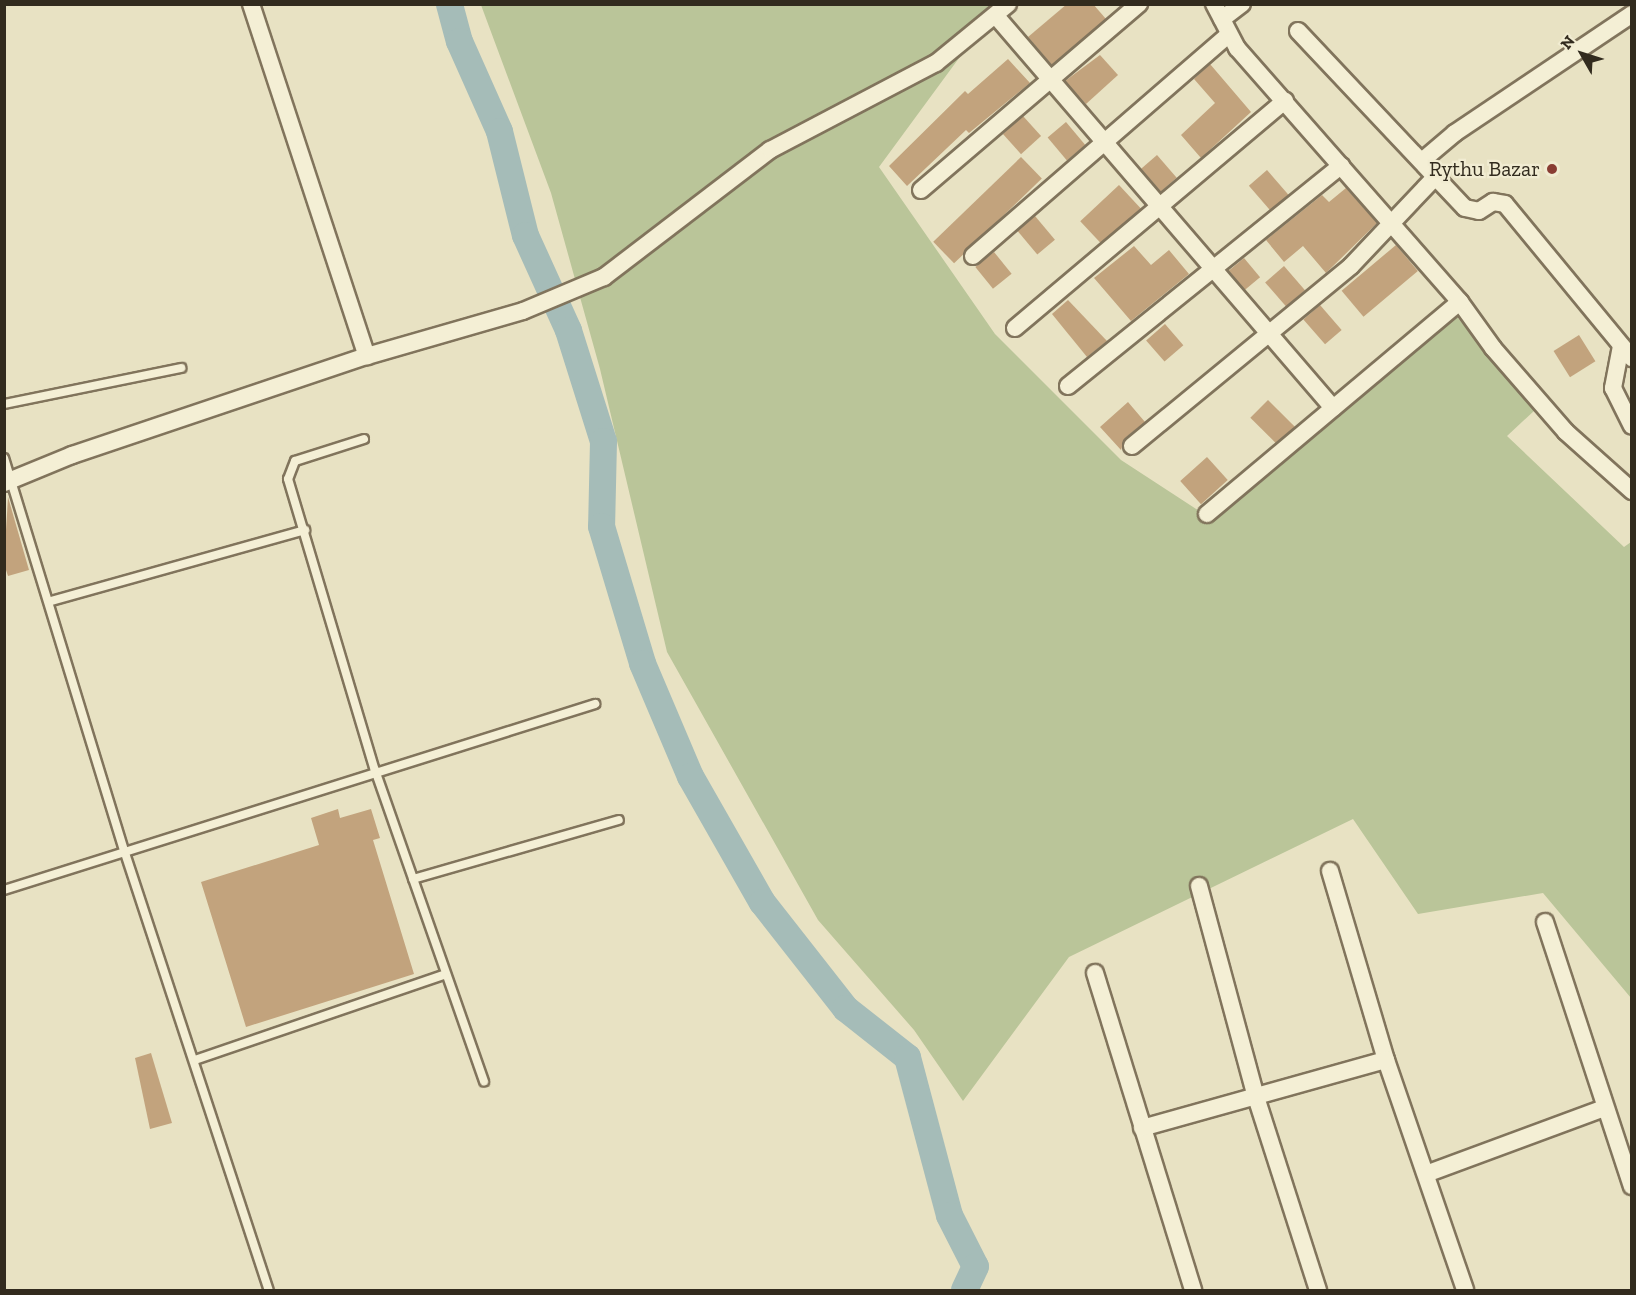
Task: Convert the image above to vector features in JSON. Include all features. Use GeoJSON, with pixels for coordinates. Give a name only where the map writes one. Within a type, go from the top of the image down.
{"type":"FeatureCollection","features":[{"type":"Feature","properties":{"kind":"street"},"geometry":{"type":"LineString","coordinates":[[251,4],[367,356]]}},
{"type":"Feature","properties":{"kind":"street"},"geometry":{"type":"LineString","coordinates":[[921,190],[1138,4]]}},
{"type":"Feature","properties":{"kind":"street"},"geometry":{"type":"LineString","coordinates":[[1242,4],[1218,12],[1227,36],[1460,302],[1557,422],[1632,491]]}},
{"type":"Feature","properties":{"kind":"street"},"geometry":{"type":"LineString","coordinates":[[8,480],[367,356],[523,310],[604,277],[770,150],[936,63],[1002,10],[1051,80],[1333,408]]}},
{"type":"Feature","properties":{"kind":"street"},"geometry":{"type":"LineString","coordinates":[[1423,160],[1455,133],[1632,14]]}},
{"type":"Feature","properties":{"kind":"street"},"geometry":{"type":"LineString","coordinates":[[1298,31],[1472,212],[1493,202],[1505,204],[1626,352],[1613,388],[1632,426]]}},
{"type":"Feature","properties":{"kind":"street"},"geometry":{"type":"LineString","coordinates":[[974,256],[1227,36]]}},
{"type":"Feature","properties":{"kind":"street"},"geometry":{"type":"LineString","coordinates":[[1015,328],[1161,208],[1285,101]]}},
{"type":"Feature","properties":{"kind":"street"},"geometry":{"type":"LineString","coordinates":[[1068,386],[1341,166]]}},
{"type":"Feature","properties":{"kind":"street"},"geometry":{"type":"LineString","coordinates":[[1132,446],[1266,331],[1337,277],[1392,226],[1436,176]]}},
{"type":"Feature","properties":{"kind":"street"},"geometry":{"type":"LineString","coordinates":[[1207,514],[1460,302]]}},
{"type":"Feature","properties":{"kind":"street"},"geometry":{"type":"LineString","coordinates":[[1330,871],[1386,1060],[1465,1290]]}},
{"type":"Feature","properties":{"kind":"street"},"geometry":{"type":"LineString","coordinates":[[1199,886],[1256,1098],[1318,1290]]}},
{"type":"Feature","properties":{"kind":"street"},"geometry":{"type":"LineString","coordinates":[[1545,922],[1604,1108],[1632,1186]]}},
{"type":"Feature","properties":{"kind":"street"},"geometry":{"type":"LineString","coordinates":[[1095,973],[1193,1290]]}},
{"type":"Feature","properties":{"kind":"street"},"geometry":{"type":"LineString","coordinates":[[1142,1128],[1386,1060]]}},
{"type":"Feature","properties":{"kind":"street"},"geometry":{"type":"LineString","coordinates":[[1426,1174],[1604,1108]]}},
{"type":"Feature","properties":{"kind":"lane"},"geometry":{"type":"LineString","coordinates":[[4,404],[181,368]]}},
{"type":"Feature","properties":{"kind":"lane"},"geometry":{"type":"LineString","coordinates":[[364,439],[295,461],[289,468],[288,479],[375,770],[484,1082]]}},
{"type":"Feature","properties":{"kind":"lane"},"geometry":{"type":"LineString","coordinates":[[4,458],[8,480],[51,601],[125,853],[269,1290]]}},
{"type":"Feature","properties":{"kind":"lane"},"geometry":{"type":"LineString","coordinates":[[51,601],[304,530]]}},
{"type":"Feature","properties":{"kind":"lane"},"geometry":{"type":"LineString","coordinates":[[4,890],[125,853],[375,770],[595,704]]}},
{"type":"Feature","properties":{"kind":"lane"},"geometry":{"type":"LineString","coordinates":[[413,879],[619,820]]}},
{"type":"Feature","properties":{"kind":"lane"},"geometry":{"type":"LineString","coordinates":[[195,1060],[446,974]]}},
{"type":"Feature","properties":{"kind":"green space"},"geometry":{"type":"Polygon","coordinates":[[[481,5],[998,5],[879,167],[995,334],[1121,460],[1213,520],[1457,317],[1535,410],[1507,436],[1624,547],[1631,542],[1631,998],[1543,893],[1418,914],[1353,819],[1069,957],[963,1101],[914,1030],[818,920],[667,652],[600,369],[551,193],[481,5]]]}},
{"type":"Feature","properties":{"kind":"building"},"geometry":{"type":"Polygon","coordinates":[[[1067,4],[1093,4],[1106,19],[1052,65],[1028,37],[1067,4]]]}},
{"type":"Feature","properties":{"kind":"building"},"geometry":{"type":"Polygon","coordinates":[[[1100,55],[1118,75],[1086,104],[1065,81],[1100,55]]]}},
{"type":"Feature","properties":{"kind":"building"},"geometry":{"type":"Polygon","coordinates":[[[1008,59],[1030,83],[969,133],[966,130],[907,186],[889,166],[965,91],[968,94],[1008,59]]]}},
{"type":"Feature","properties":{"kind":"building"},"geometry":{"type":"Polygon","coordinates":[[[1210,64],[1251,112],[1201,158],[1181,135],[1215,103],[1194,79],[1210,64]]]}},
{"type":"Feature","properties":{"kind":"building"},"geometry":{"type":"Polygon","coordinates":[[[1023,116],[1041,136],[1021,154],[1003,134],[1023,116]]]}},
{"type":"Feature","properties":{"kind":"building"},"geometry":{"type":"Polygon","coordinates":[[[1066,122],[1085,145],[1067,160],[1048,137],[1066,122]]]}},
{"type":"Feature","properties":{"kind":"building"},"geometry":{"type":"Polygon","coordinates":[[[1157,155],[1177,178],[1161,191],[1141,169],[1157,155]]]}},
{"type":"Feature","properties":{"kind":"building"},"geometry":{"type":"Polygon","coordinates":[[[1021,157],[1042,179],[954,263],[933,242],[1021,157]]]}},
{"type":"Feature","properties":{"kind":"building"},"geometry":{"type":"Polygon","coordinates":[[[1267,170],[1289,195],[1271,211],[1249,186],[1267,170]]]}},
{"type":"Feature","properties":{"kind":"building"},"geometry":{"type":"Polygon","coordinates":[[[1119,185],[1142,209],[1103,245],[1080,221],[1119,185]]]}},
{"type":"Feature","properties":{"kind":"building"},"geometry":{"type":"Polygon","coordinates":[[[1346,188],[1377,223],[1326,273],[1303,246],[1284,262],[1266,240],[1322,195],[1329,202],[1346,188]]]}},
{"type":"Feature","properties":{"kind":"building"},"geometry":{"type":"Polygon","coordinates":[[[1035,216],[1055,240],[1037,255],[1017,231],[1035,216]]]}},
{"type":"Feature","properties":{"kind":"building"},"geometry":{"type":"Polygon","coordinates":[[[1396,245],[1418,271],[1363,317],[1342,291],[1396,245]]]}},
{"type":"Feature","properties":{"kind":"building"},"geometry":{"type":"Polygon","coordinates":[[[1134,246],[1151,265],[1169,250],[1189,274],[1131,321],[1094,278],[1134,246]]]}},
{"type":"Feature","properties":{"kind":"building"},"geometry":{"type":"Polygon","coordinates":[[[994,252],[1012,274],[993,289],[975,267],[994,252]]]}},
{"type":"Feature","properties":{"kind":"building"},"geometry":{"type":"Polygon","coordinates":[[[1244,258],[1260,277],[1245,290],[1229,271],[1244,258]]]}},
{"type":"Feature","properties":{"kind":"building"},"geometry":{"type":"Polygon","coordinates":[[[1284,266],[1305,290],[1286,307],[1265,282],[1284,266]]]}},
{"type":"Feature","properties":{"kind":"building"},"geometry":{"type":"Polygon","coordinates":[[[1068,300],[1107,341],[1087,357],[1052,314],[1068,300]]]}},
{"type":"Feature","properties":{"kind":"building"},"geometry":{"type":"Polygon","coordinates":[[[1320,305],[1342,330],[1325,344],[1303,319],[1320,305]]]}},
{"type":"Feature","properties":{"kind":"building"},"geometry":{"type":"Polygon","coordinates":[[[1165,324],[1183,345],[1165,362],[1146,340],[1165,324]]]}},
{"type":"Feature","properties":{"kind":"building"},"geometry":{"type":"Polygon","coordinates":[[[1579,335],[1595,361],[1570,377],[1554,351],[1579,335]]]}},
{"type":"Feature","properties":{"kind":"building"},"geometry":{"type":"Polygon","coordinates":[[[1268,400],[1295,427],[1277,445],[1250,418],[1268,400]]]}},
{"type":"Feature","properties":{"kind":"building"},"geometry":{"type":"Polygon","coordinates":[[[1128,402],[1145,422],[1125,438],[1121,450],[1100,427],[1128,402]]]}},
{"type":"Feature","properties":{"kind":"building"},"geometry":{"type":"Polygon","coordinates":[[[1207,457],[1228,480],[1201,504],[1180,481],[1207,457]]]}},
{"type":"Feature","properties":{"kind":"building"},"geometry":{"type":"Polygon","coordinates":[[[8,497],[29,570],[8,576],[4,564],[8,497]]]}},
{"type":"Feature","properties":{"kind":"building"},"geometry":{"type":"Polygon","coordinates":[[[338,809],[340,818],[371,809],[380,838],[373,840],[414,974],[246,1027],[201,882],[319,845],[311,818],[338,809]]]}},
{"type":"Feature","properties":{"kind":"building"},"geometry":{"type":"Polygon","coordinates":[[[151,1053],[172,1123],[150,1129],[135,1058],[151,1053]]]}},
{"type":"Feature","properties":{"kind":"waterway"},"geometry":{"type":"LineString","coordinates":[[449,4],[459,41],[499,131],[525,235],[568,330],[603,441],[601,526],[642,663],[690,776],[762,902],[845,1008],[907,1057],[949,1215],[975,1266],[964,1290]]}},
{"type":"Feature","properties":{"kind":"place","name":"Rythu Bazar"},"geometry":{"type":"Point","coordinates":[1552,169]}}]}
